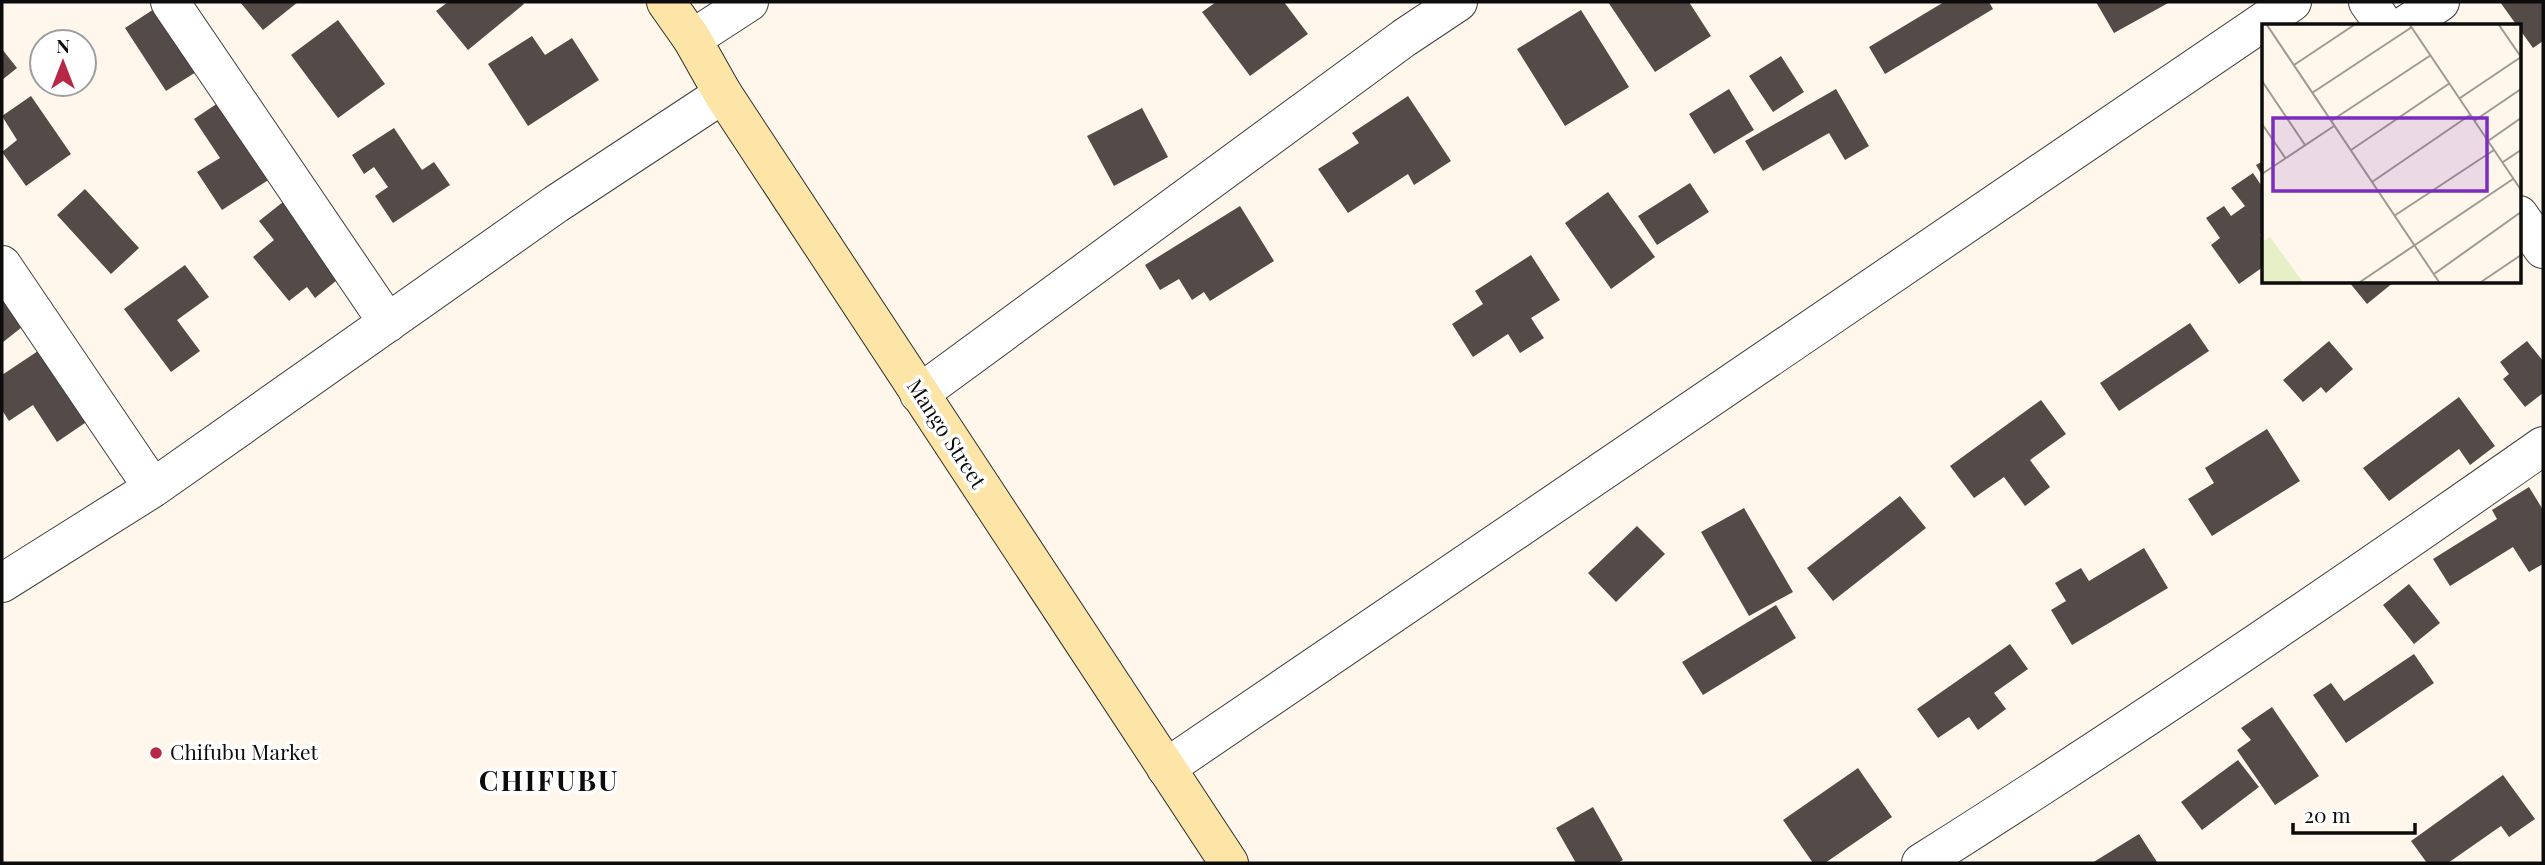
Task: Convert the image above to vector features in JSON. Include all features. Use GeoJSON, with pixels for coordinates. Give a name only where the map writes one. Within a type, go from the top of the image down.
{"type":"FeatureCollection","features":[{"type":"Feature","properties":{"kind":"main road","name":"Mango Street"},"geometry":{"type":"LineString","coordinates":[[666,2],[919,394],[1230,863]]}},
{"type":"Feature","properties":{"kind":"street"},"geometry":{"type":"LineString","coordinates":[[170,2],[388,323]]}},
{"type":"Feature","properties":{"kind":"street"},"geometry":{"type":"LineString","coordinates":[[692,39],[749,2]]}},
{"type":"Feature","properties":{"kind":"street"},"geometry":{"type":"LineString","coordinates":[[919,394],[1392,46],[1458,2]]}},
{"type":"Feature","properties":{"kind":"street"},"geometry":{"type":"LineString","coordinates":[[1166,768],[2292,2]]}},
{"type":"Feature","properties":{"kind":"street"},"geometry":{"type":"LineString","coordinates":[[2368,2],[2384,24]]}},
{"type":"Feature","properties":{"kind":"street"},"geometry":{"type":"LineString","coordinates":[[2407,24],[2440,2]]}},
{"type":"Feature","properties":{"kind":"street"},"geometry":{"type":"LineString","coordinates":[[2,583],[153,488],[556,204],[723,94]]}},
{"type":"Feature","properties":{"kind":"street"},"geometry":{"type":"LineString","coordinates":[[2520,216],[2543,249]]}},
{"type":"Feature","properties":{"kind":"street"},"geometry":{"type":"LineString","coordinates":[[2,265],[153,488]]}},
{"type":"Feature","properties":{"kind":"street"},"geometry":{"type":"LineString","coordinates":[[1921,863],[2020,800],[2419,533],[2543,446]]}},
{"type":"Feature","properties":{"kind":"building"},"geometry":{"type":"Polygon","coordinates":[[[240,2],[298,2],[263,30],[240,2]]]}},
{"type":"Feature","properties":{"kind":"building"},"geometry":{"type":"Polygon","coordinates":[[[448,2],[524,4],[468,50],[436,11],[448,2]]]}},
{"type":"Feature","properties":{"kind":"building"},"geometry":{"type":"Polygon","coordinates":[[[1216,2],[1284,2],[1308,34],[1250,76],[1202,12],[1216,2]]]}},
{"type":"Feature","properties":{"kind":"building"},"geometry":{"type":"Polygon","coordinates":[[[1608,2],[1689,2],[1711,36],[1655,72],[1608,2]]]}},
{"type":"Feature","properties":{"kind":"building"},"geometry":{"type":"Polygon","coordinates":[[[1944,2],[1989,2],[1993,9],[1885,74],[1869,47],[1944,2]]]}},
{"type":"Feature","properties":{"kind":"building"},"geometry":{"type":"Polygon","coordinates":[[[2096,2],[2170,2],[2114,33],[2096,2]]]}},
{"type":"Feature","properties":{"kind":"building"},"geometry":{"type":"Polygon","coordinates":[[[2500,2],[2543,2],[2543,41],[2533,48],[2520,30],[2520,24],[2516,24],[2500,2]]]}},
{"type":"Feature","properties":{"kind":"building"},"geometry":{"type":"Polygon","coordinates":[[[154,9],[215,60],[166,91],[125,28],[154,9]]]}},
{"type":"Feature","properties":{"kind":"building"},"geometry":{"type":"Polygon","coordinates":[[[1581,10],[1629,87],[1565,126],[1517,49],[1581,10]]]}},
{"type":"Feature","properties":{"kind":"building"},"geometry":{"type":"Polygon","coordinates":[[[338,20],[385,84],[338,118],[291,55],[338,20]]]}},
{"type":"Feature","properties":{"kind":"building"},"geometry":{"type":"Polygon","coordinates":[[[532,36],[545,55],[572,38],[599,80],[528,126],[488,64],[532,36]]]}},
{"type":"Feature","properties":{"kind":"building"},"geometry":{"type":"Polygon","coordinates":[[[2,49],[17,68],[2,80],[2,49]]]}},
{"type":"Feature","properties":{"kind":"building"},"geometry":{"type":"Polygon","coordinates":[[[1781,56],[1804,92],[1773,112],[1749,76],[1781,56]]]}},
{"type":"Feature","properties":{"kind":"building"},"geometry":{"type":"Polygon","coordinates":[[[1729,89],[1754,130],[1714,154],[1689,114],[1729,89]]]}},
{"type":"Feature","properties":{"kind":"building"},"geometry":{"type":"Polygon","coordinates":[[[1836,89],[1869,146],[1845,160],[1829,133],[1763,171],[1745,141],[1836,89]]]}},
{"type":"Feature","properties":{"kind":"building"},"geometry":{"type":"Polygon","coordinates":[[[233,93],[284,170],[222,210],[197,172],[220,158],[194,119],[233,93]]]}},
{"type":"Feature","properties":{"kind":"building"},"geometry":{"type":"Polygon","coordinates":[[[1408,96],[1451,161],[1414,185],[1408,174],[1348,213],[1318,169],[1359,143],[1352,133],[1408,96]]]}},
{"type":"Feature","properties":{"kind":"building"},"geometry":{"type":"Polygon","coordinates":[[[28,98],[32,98],[71,154],[26,186],[2,152],[17,140],[2,116],[28,98]]]}},
{"type":"Feature","properties":{"kind":"building"},"geometry":{"type":"Polygon","coordinates":[[[1142,108],[1168,157],[1114,186],[1087,136],[1142,108]]]}},
{"type":"Feature","properties":{"kind":"building"},"geometry":{"type":"Polygon","coordinates":[[[394,128],[422,170],[434,162],[450,185],[393,223],[375,196],[388,187],[374,167],[364,174],[352,155],[394,128]]]}},
{"type":"Feature","properties":{"kind":"building"},"geometry":{"type":"Polygon","coordinates":[[[2262,162],[2262,175],[2256,165],[2262,162]]]}},
{"type":"Feature","properties":{"kind":"building"},"geometry":{"type":"Polygon","coordinates":[[[2253,173],[2262,186],[2262,268],[2239,284],[2211,245],[2220,238],[2206,218],[2224,206],[2231,216],[2245,206],[2231,188],[2253,173]]]}},
{"type":"Feature","properties":{"kind":"building"},"geometry":{"type":"Polygon","coordinates":[[[1690,183],[1709,212],[1657,245],[1638,216],[1690,183]]]}},
{"type":"Feature","properties":{"kind":"building"},"geometry":{"type":"Polygon","coordinates":[[[85,189],[139,248],[111,274],[57,215],[85,189]]]}},
{"type":"Feature","properties":{"kind":"building"},"geometry":{"type":"Polygon","coordinates":[[[1608,192],[1655,257],[1611,289],[1565,223],[1608,192]]]}},
{"type":"Feature","properties":{"kind":"building"},"geometry":{"type":"Polygon","coordinates":[[[288,198],[347,272],[315,298],[307,287],[289,301],[253,257],[274,240],[259,221],[288,198]]]}},
{"type":"Feature","properties":{"kind":"building"},"geometry":{"type":"Polygon","coordinates":[[[1240,206],[1274,261],[1210,301],[1204,292],[1192,300],[1179,279],[1160,290],[1145,265],[1240,206]]]}},
{"type":"Feature","properties":{"kind":"building"},"geometry":{"type":"Polygon","coordinates":[[[1531,255],[1560,300],[1531,318],[1544,338],[1520,353],[1508,334],[1473,357],[1452,324],[1483,304],[1475,291],[1531,255]]]}},
{"type":"Feature","properties":{"kind":"building"},"geometry":{"type":"Polygon","coordinates":[[[185,265],[209,297],[177,320],[200,351],[171,372],[124,309],[185,265]]]}},
{"type":"Feature","properties":{"kind":"building"},"geometry":{"type":"Polygon","coordinates":[[[2,271],[27,323],[2,343],[2,271]]]}},
{"type":"Feature","properties":{"kind":"building"},"geometry":{"type":"Polygon","coordinates":[[[2351,284],[2392,284],[2367,304],[2351,284]]]}},
{"type":"Feature","properties":{"kind":"building"},"geometry":{"type":"Polygon","coordinates":[[[2190,323],[2209,351],[2119,411],[2100,383],[2190,323]]]}},
{"type":"Feature","properties":{"kind":"building"},"geometry":{"type":"Polygon","coordinates":[[[56,339],[104,410],[57,442],[33,405],[9,421],[2,410],[2,375],[56,339]]]}},
{"type":"Feature","properties":{"kind":"building"},"geometry":{"type":"Polygon","coordinates":[[[2329,341],[2353,369],[2326,393],[2321,387],[2303,402],[2283,380],[2329,341]]]}},
{"type":"Feature","properties":{"kind":"building"},"geometry":{"type":"Polygon","coordinates":[[[2527,341],[2543,361],[2543,393],[2525,407],[2503,379],[2509,374],[2500,362],[2527,341]]]}},
{"type":"Feature","properties":{"kind":"building"},"geometry":{"type":"Polygon","coordinates":[[[2459,397],[2495,446],[2470,465],[2459,449],[2389,501],[2363,468],[2459,397]]]}},
{"type":"Feature","properties":{"kind":"building"},"geometry":{"type":"Polygon","coordinates":[[[2041,400],[2066,434],[2030,460],[2050,487],[2025,506],[2004,477],[1974,498],[1950,466],[2041,400]]]}},
{"type":"Feature","properties":{"kind":"building"},"geometry":{"type":"Polygon","coordinates":[[[2267,429],[2300,481],[2212,536],[2188,499],[2214,483],[2205,468],[2267,429]]]}},
{"type":"Feature","properties":{"kind":"building"},"geometry":{"type":"Polygon","coordinates":[[[2529,487],[2543,510],[2543,564],[2529,572],[2513,547],[2450,586],[2433,559],[2497,519],[2492,510],[2529,487]]]}},
{"type":"Feature","properties":{"kind":"building"},"geometry":{"type":"Polygon","coordinates":[[[1900,496],[1926,528],[1833,601],[1807,568],[1900,496]]]}},
{"type":"Feature","properties":{"kind":"building"},"geometry":{"type":"Polygon","coordinates":[[[1744,508],[1793,592],[1749,616],[1701,532],[1744,508]]]}},
{"type":"Feature","properties":{"kind":"building"},"geometry":{"type":"Polygon","coordinates":[[[1637,526],[1665,554],[1616,602],[1588,573],[1637,526]]]}},
{"type":"Feature","properties":{"kind":"building"},"geometry":{"type":"Polygon","coordinates":[[[2144,548],[2168,588],[2072,645],[2051,610],[2066,601],[2055,583],[2081,568],[2089,581],[2144,548]]]}},
{"type":"Feature","properties":{"kind":"building"},"geometry":{"type":"Polygon","coordinates":[[[2409,584],[2440,623],[2414,644],[2383,605],[2409,584]]]}},
{"type":"Feature","properties":{"kind":"building"},"geometry":{"type":"Polygon","coordinates":[[[1776,605],[1796,638],[1703,695],[1682,662],[1776,605]]]}},
{"type":"Feature","properties":{"kind":"building"},"geometry":{"type":"Polygon","coordinates":[[[2010,644],[2028,669],[1994,693],[2006,709],[1978,730],[1969,717],[1938,738],[1917,709],[2010,644]]]}},
{"type":"Feature","properties":{"kind":"building"},"geometry":{"type":"Polygon","coordinates":[[[2414,654],[2434,683],[2346,743],[2313,695],[2331,683],[2344,701],[2414,654]]]}},
{"type":"Feature","properties":{"kind":"building"},"geometry":{"type":"Polygon","coordinates":[[[2272,707],[2319,776],[2275,805],[2237,750],[2251,740],[2241,728],[2272,707]]]}},
{"type":"Feature","properties":{"kind":"building"},"geometry":{"type":"Polygon","coordinates":[[[2238,760],[2259,787],[2202,830],[2181,802],[2238,760]]]}},
{"type":"Feature","properties":{"kind":"building"},"geometry":{"type":"Polygon","coordinates":[[[1858,768],[1892,817],[1825,863],[1813,863],[1783,820],[1858,768]]]}},
{"type":"Feature","properties":{"kind":"building"},"geometry":{"type":"Polygon","coordinates":[[[2503,775],[2535,819],[2509,837],[2501,826],[2448,863],[2427,863],[2411,841],[2503,775]]]}},
{"type":"Feature","properties":{"kind":"building"},"geometry":{"type":"Polygon","coordinates":[[[1593,807],[1623,860],[1618,863],[1576,863],[1556,828],[1593,807]]]}},
{"type":"Feature","properties":{"kind":"building"},"geometry":{"type":"Polygon","coordinates":[[[2139,834],[2157,862],[2092,863],[2139,834]]]}},
{"type":"Feature","properties":{"kind":"place","name":"Chifubu Market"},"geometry":{"type":"Point","coordinates":[156,753]}},
{"type":"Feature","properties":{"kind":"district","name":"CHIFUBU"},"geometry":{"type":"Point","coordinates":[549,781]}}]}
